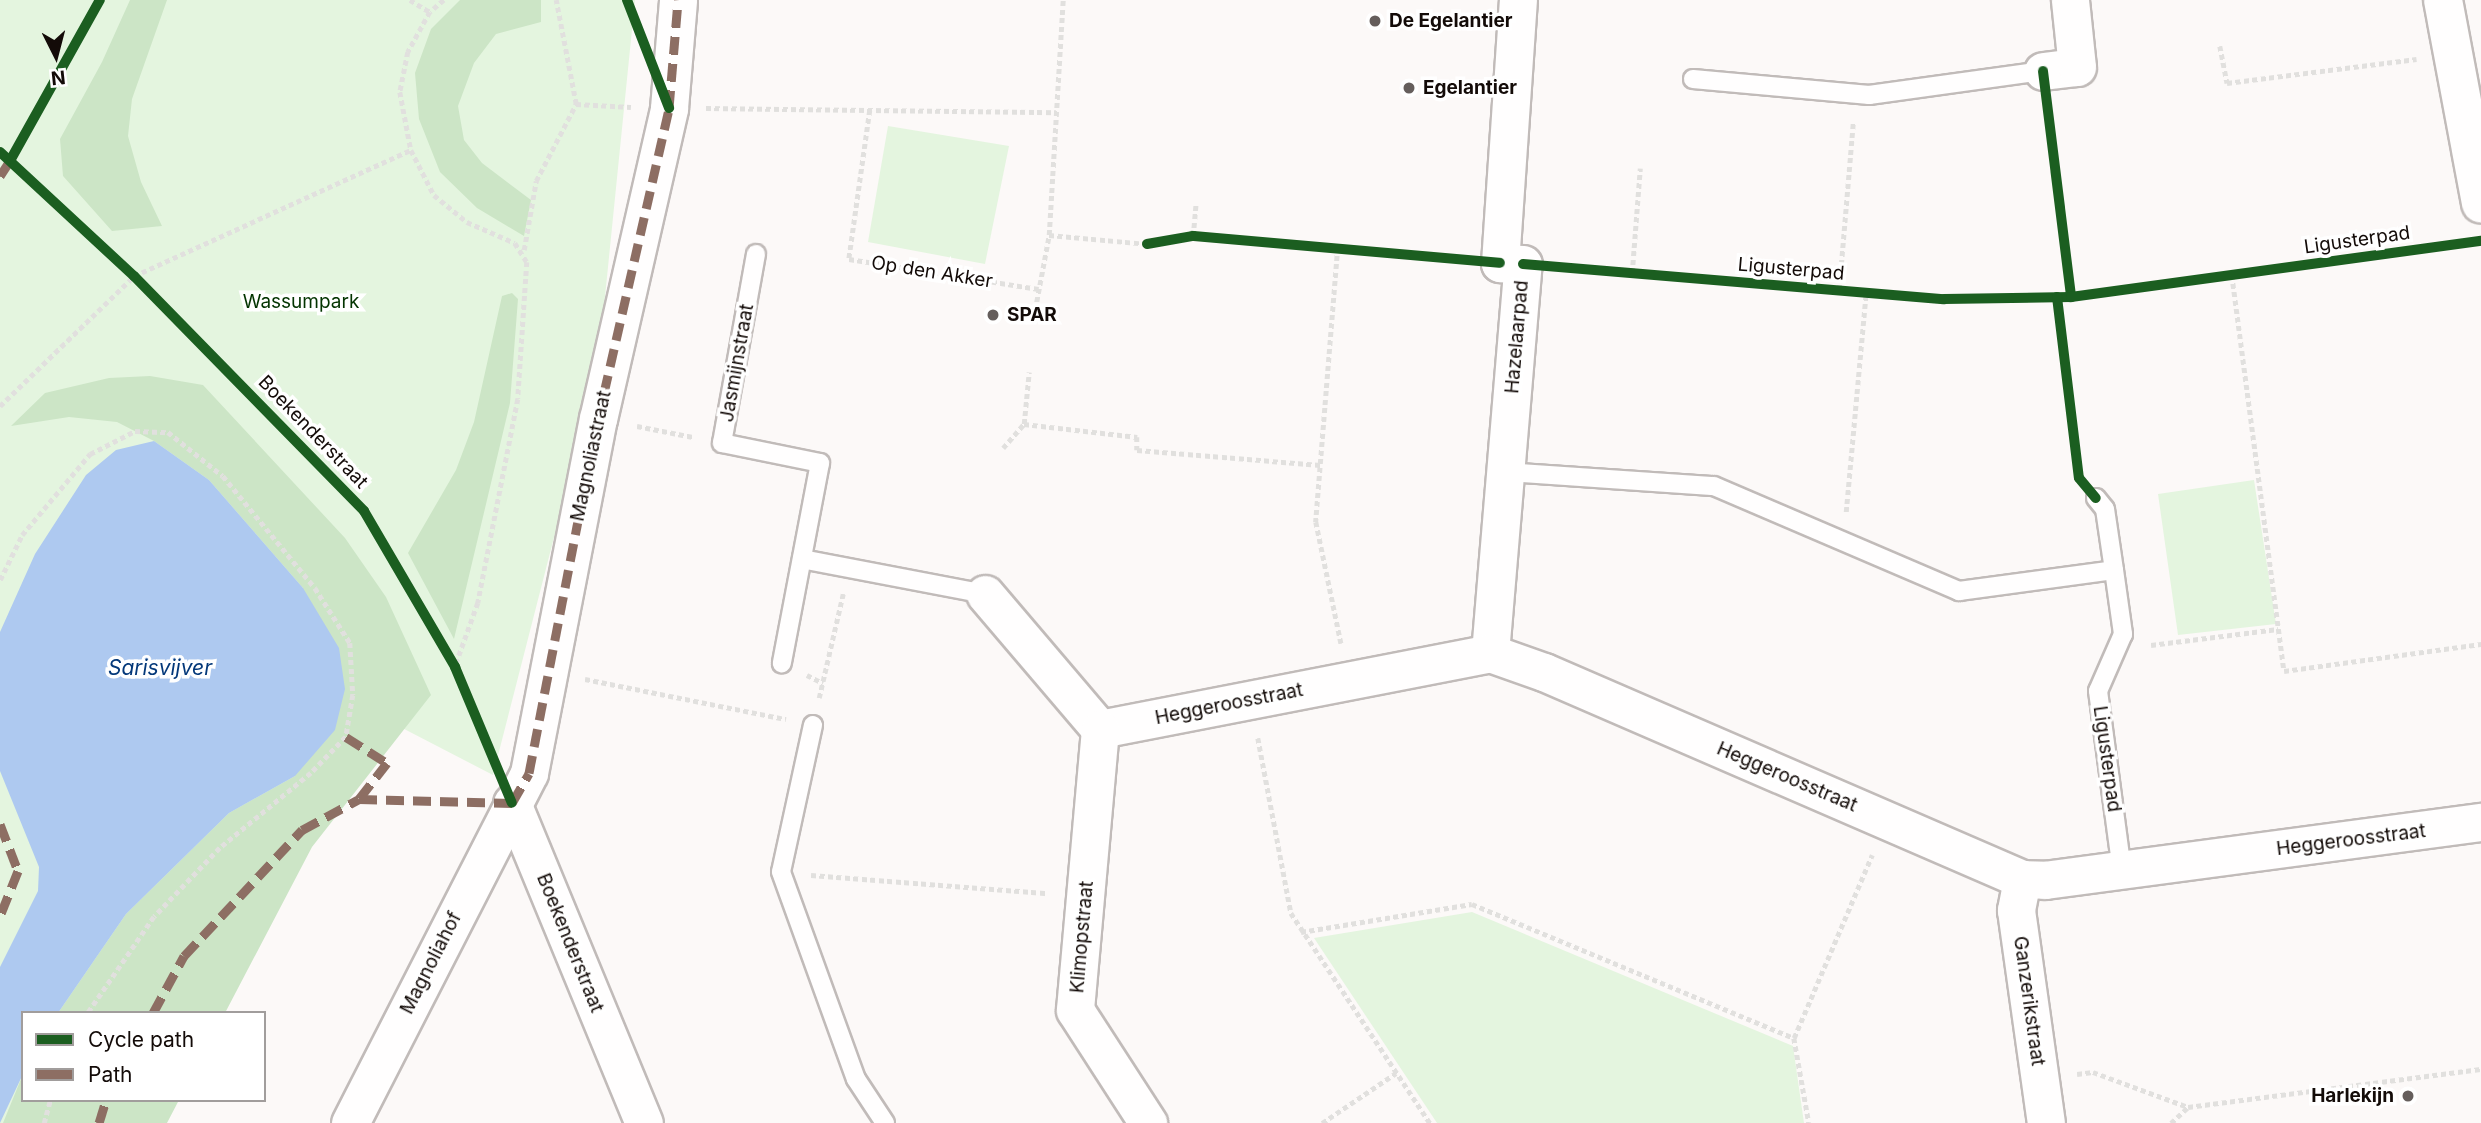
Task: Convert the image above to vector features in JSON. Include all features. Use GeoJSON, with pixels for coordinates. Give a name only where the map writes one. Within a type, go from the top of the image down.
{"type":"FeatureCollection","features":[{"type":"Feature","properties":{"kind":"street","name":"Magnoliastraat"},"geometry":{"type":"LineString","coordinates":[[512,803],[530,773],[547,672],[598,419],[669,108],[678,0]]}},
{"type":"Feature","properties":{"kind":"street","name":"Hazelaarpad"},"geometry":{"type":"LineString","coordinates":[[1490,653],[1523,264],[1500,263],[1518,0]]}},
{"type":"Feature","properties":{"kind":"street"},"geometry":{"type":"LineString","coordinates":[[2043,71],[2077,66],[2070,0]]}},
{"type":"Feature","properties":{"kind":"street"},"geometry":{"type":"LineString","coordinates":[[2443,0],[2481,203]]}},
{"type":"Feature","properties":{"kind":"street"},"geometry":{"type":"LineString","coordinates":[[985,594],[1100,729]]}},
{"type":"Feature","properties":{"kind":"street","name":"Heggeroosstraat"},"geometry":{"type":"LineString","coordinates":[[1100,729],[1490,653],[2022,879],[2122,870],[2481,822]]}},
{"type":"Feature","properties":{"kind":"street","name":"Klimopstraat"},"geometry":{"type":"LineString","coordinates":[[1100,729],[1075,1010],[1148,1123]]}},
{"type":"Feature","properties":{"kind":"street","name":"Magnoliahof"},"geometry":{"type":"LineString","coordinates":[[350,1123],[512,803]]}},
{"type":"Feature","properties":{"kind":"street","name":"Boekenderstraat"},"geometry":{"type":"LineString","coordinates":[[512,803],[644,1123]]}},
{"type":"Feature","properties":{"kind":"street","name":"Ganzerikstraat"},"geometry":{"type":"LineString","coordinates":[[2022,879],[2016,910],[2046,1123]]}},
{"type":"Feature","properties":{"kind":"lane"},"geometry":{"type":"LineString","coordinates":[[1693,79],[1855,94],[2043,71]]}},
{"type":"Feature","properties":{"kind":"lane","name":"Jasmijnstraat"},"geometry":{"type":"LineString","coordinates":[[756,254],[722,443],[820,463],[782,663]]}},
{"type":"Feature","properties":{"kind":"lane"},"geometry":{"type":"LineString","coordinates":[[1506,472],[1714,486],[1959,591],[2114,570]]}},
{"type":"Feature","properties":{"kind":"lane","name":"Ligusterpad"},"geometry":{"type":"LineString","coordinates":[[2096,498],[2105,509],[2123,634],[2098,691],[2122,870]]}},
{"type":"Feature","properties":{"kind":"lane"},"geometry":{"type":"LineString","coordinates":[[802,559],[985,594]]}},
{"type":"Feature","properties":{"kind":"lane"},"geometry":{"type":"LineString","coordinates":[[813,725],[781,872],[856,1079],[885,1123]]}},
{"type":"Feature","properties":{"kind":"path"},"geometry":{"type":"LineString","coordinates":[[410,0],[430,12]]}},
{"type":"Feature","properties":{"kind":"path"},"geometry":{"type":"LineString","coordinates":[[444,0],[430,12],[408,52],[400,92],[411,150],[435,195],[467,222],[524,251]]}},
{"type":"Feature","properties":{"kind":"path"},"geometry":{"type":"LineString","coordinates":[[455,667],[478,603],[517,399],[524,251],[536,181],[576,104],[556,0]]}},
{"type":"Feature","properties":{"kind":"path"},"geometry":{"type":"LineString","coordinates":[[1035,310],[1049,235],[1063,0]]}},
{"type":"Feature","properties":{"kind":"path"},"geometry":{"type":"LineString","coordinates":[[2220,46],[2227,83],[2408,62],[2453,47]]}},
{"type":"Feature","properties":{"kind":"path"},"geometry":{"type":"LineString","coordinates":[[1839,290],[1855,94]]}},
{"type":"Feature","properties":{"kind":"path"},"geometry":{"type":"LineString","coordinates":[[576,104],[620,106]]}},
{"type":"Feature","properties":{"kind":"path"},"geometry":{"type":"LineString","coordinates":[[669,108],[1056,112]]}},
{"type":"Feature","properties":{"kind":"path"},"geometry":{"type":"LineString","coordinates":[[0,406],[134,276],[411,150]]}},
{"type":"Feature","properties":{"kind":"path"},"geometry":{"type":"LineString","coordinates":[[1632,273],[1640,168]]}},
{"type":"Feature","properties":{"kind":"path"},"geometry":{"type":"LineString","coordinates":[[1196,204],[1187,237],[1206,237]]}},
{"type":"Feature","properties":{"kind":"path"},"geometry":{"type":"LineString","coordinates":[[1049,235],[1153,243]]}},
{"type":"Feature","properties":{"kind":"path"},"geometry":{"type":"LineString","coordinates":[[1325,246],[1352,249]]}},
{"type":"Feature","properties":{"kind":"path"},"geometry":{"type":"LineString","coordinates":[[1338,247],[1316,522],[1349,681]]}},
{"type":"Feature","properties":{"kind":"path"},"geometry":{"type":"LineString","coordinates":[[125,267],[144,286]]}},
{"type":"Feature","properties":{"kind":"path"},"geometry":{"type":"LineString","coordinates":[[1619,272],[1646,274]]}},
{"type":"Feature","properties":{"kind":"path"},"geometry":{"type":"LineString","coordinates":[[2219,277],[2246,273]]}},
{"type":"Feature","properties":{"kind":"path"},"geometry":{"type":"LineString","coordinates":[[2232,275],[2284,671],[2481,644]]}},
{"type":"Feature","properties":{"kind":"path"},"geometry":{"type":"LineString","coordinates":[[1843,541],[1866,292]]}},
{"type":"Feature","properties":{"kind":"path"},"geometry":{"type":"LineString","coordinates":[[1003,448],[1024,424],[1029,372]]}},
{"type":"Feature","properties":{"kind":"path"},"geometry":{"type":"LineString","coordinates":[[598,419],[722,443]]}},
{"type":"Feature","properties":{"kind":"path"},"geometry":{"type":"LineString","coordinates":[[1024,424],[1137,437],[1136,450],[1320,465]]}},
{"type":"Feature","properties":{"kind":"path"},"geometry":{"type":"LineString","coordinates":[[0,580],[22,535],[89,454],[135,431],[168,432],[223,476],[315,587],[350,643],[353,695],[346,737],[311,773],[220,848],[154,917],[89,1011]]}},
{"type":"Feature","properties":{"kind":"path"},"geometry":{"type":"LineString","coordinates":[[547,672],[813,725],[850,568]]}},
{"type":"Feature","properties":{"kind":"path"},"geometry":{"type":"LineString","coordinates":[[2116,650],[2278,629]]}},
{"type":"Feature","properties":{"kind":"path"},"geometry":{"type":"LineString","coordinates":[[448,654],[460,678]]}},
{"type":"Feature","properties":{"kind":"path"},"geometry":{"type":"LineString","coordinates":[[1251,700],[1291,913],[1301,932],[1430,1123]]}},
{"type":"Feature","properties":{"kind":"path"},"geometry":{"type":"LineString","coordinates":[[1809,1123],[1794,1038],[1886,820]]}},
{"type":"Feature","properties":{"kind":"path"},"geometry":{"type":"LineString","coordinates":[[781,872],[1086,896]]}},
{"type":"Feature","properties":{"kind":"path"},"geometry":{"type":"LineString","coordinates":[[1301,932],[1472,904],[1794,1038]]}},
{"type":"Feature","properties":{"kind":"path"},"geometry":{"type":"LineString","coordinates":[[2040,1079],[2093,1072],[2188,1107],[2481,1069]]}},
{"type":"Feature","properties":{"kind":"path"},"geometry":{"type":"LineString","coordinates":[[1322,1123],[1396,1073]]}},
{"type":"Feature","properties":{"kind":"path"},"geometry":{"type":"LineString","coordinates":[[44,1123],[49,1102]]}},
{"type":"Feature","properties":{"kind":"path"},"geometry":{"type":"LineString","coordinates":[[2171,1123],[2188,1107]]}},
{"type":"Feature","properties":{"kind":"green space","name":"Wassumpark"},"geometry":{"type":"Polygon","coordinates":[[[0,0],[635,0],[598,366],[493,775],[381,717],[212,1011],[21,1011],[21,1102],[148,1123],[0,1123],[0,0]]]}},
{"type":"Feature","properties":{"kind":"green space"},"geometry":{"type":"Polygon","coordinates":[[[130,0],[167,0],[132,99],[128,136],[141,182],[162,226],[112,231],[63,176],[60,139],[102,62],[130,0]]]}},
{"type":"Feature","properties":{"kind":"green space"},"geometry":{"type":"Polygon","coordinates":[[[460,0],[541,0],[541,22],[496,34],[474,63],[458,106],[464,140],[482,163],[531,200],[524,236],[477,208],[440,172],[419,119],[415,73],[431,29],[460,0]]]}},
{"type":"Feature","properties":{"kind":"green space"},"geometry":{"type":"Polygon","coordinates":[[[888,126],[1009,146],[985,264],[868,242],[888,126]]]}},
{"type":"Feature","properties":{"kind":"green space"},"geometry":{"type":"Polygon","coordinates":[[[512,293],[518,299],[510,403],[454,639],[408,553],[456,470],[474,422],[502,296],[512,293]]]}},
{"type":"Feature","properties":{"kind":"green space"},"geometry":{"type":"Polygon","coordinates":[[[150,376],[203,385],[345,538],[386,597],[431,695],[312,847],[226,1011],[59,1011],[126,914],[229,813],[295,776],[303,588],[209,480],[154,441],[117,422],[69,417],[11,426],[45,393],[109,378],[150,376]]]}},
{"type":"Feature","properties":{"kind":"green space"},"geometry":{"type":"Polygon","coordinates":[[[2254,480],[2276,624],[2178,635],[2158,494],[2254,480]]]}},
{"type":"Feature","properties":{"kind":"green space"},"geometry":{"type":"Polygon","coordinates":[[[1472,912],[1793,1046],[1804,1123],[1437,1123],[1314,938],[1472,912]]]}},
{"type":"Feature","properties":{"kind":"green space"},"geometry":{"type":"Polygon","coordinates":[[[21,1079],[21,1102],[178,1102],[167,1123],[3,1123],[21,1079]]]}},
{"type":"Feature","properties":{"kind":"water","name":"Sarisvijver"},"geometry":{"type":"Polygon","coordinates":[[[154,441],[209,480],[303,588],[339,648],[345,689],[335,730],[295,776],[229,813],[126,914],[59,1011],[21,1011],[21,1078],[0,1123],[0,967],[38,891],[39,867],[0,771],[0,632],[35,554],[86,475],[116,450],[154,441]]]}},
{"type":"Feature","properties":{"kind":"marked path"},"geometry":{"type":"LineString","coordinates":[[154,1011],[184,956],[302,830],[359,799],[512,803],[529,773],[598,419],[669,108],[678,0]]}},
{"type":"Feature","properties":{"kind":"marked path"},"geometry":{"type":"LineString","coordinates":[[0,176],[11,159]]}},
{"type":"Feature","properties":{"kind":"marked path"},"geometry":{"type":"LineString","coordinates":[[346,737],[387,763],[359,799]]}},
{"type":"Feature","properties":{"kind":"marked path"},"geometry":{"type":"LineString","coordinates":[[0,824],[18,871],[0,916]]}},
{"type":"Feature","properties":{"kind":"marked path"},"geometry":{"type":"LineString","coordinates":[[99,1123],[105,1102]]}},
{"type":"Feature","properties":{"kind":"cycle path"},"geometry":{"type":"LineString","coordinates":[[11,159],[100,0]]}},
{"type":"Feature","properties":{"kind":"cycle path"},"geometry":{"type":"LineString","coordinates":[[627,0],[669,108]]}},
{"type":"Feature","properties":{"kind":"cycle path"},"geometry":{"type":"LineString","coordinates":[[2043,71],[2071,297]]}},
{"type":"Feature","properties":{"kind":"cycle path"},"geometry":{"type":"LineString","coordinates":[[0,152],[134,276],[364,511],[455,667],[512,803]]}},
{"type":"Feature","properties":{"kind":"cycle path"},"geometry":{"type":"LineString","coordinates":[[1147,244],[1193,236],[1500,263]]}},
{"type":"Feature","properties":{"kind":"cycle path"},"geometry":{"type":"LineString","coordinates":[[1523,264],[1944,299],[2071,297],[2481,241]]}},
{"type":"Feature","properties":{"kind":"cycle path"},"geometry":{"type":"LineString","coordinates":[[2057,297],[2079,478],[2096,498]]}},
{"type":"Feature","properties":{"kind":"place","name":"De Egelantier"},"geometry":{"type":"Point","coordinates":[1375,21]}},
{"type":"Feature","properties":{"kind":"place","name":"Egelantier"},"geometry":{"type":"Point","coordinates":[1409,88]}},
{"type":"Feature","properties":{"kind":"place","name":"SPAR"},"geometry":{"type":"Point","coordinates":[993,315]}},
{"type":"Feature","properties":{"kind":"place","name":"Harlekijn"},"geometry":{"type":"Point","coordinates":[2408,1096]}}]}
